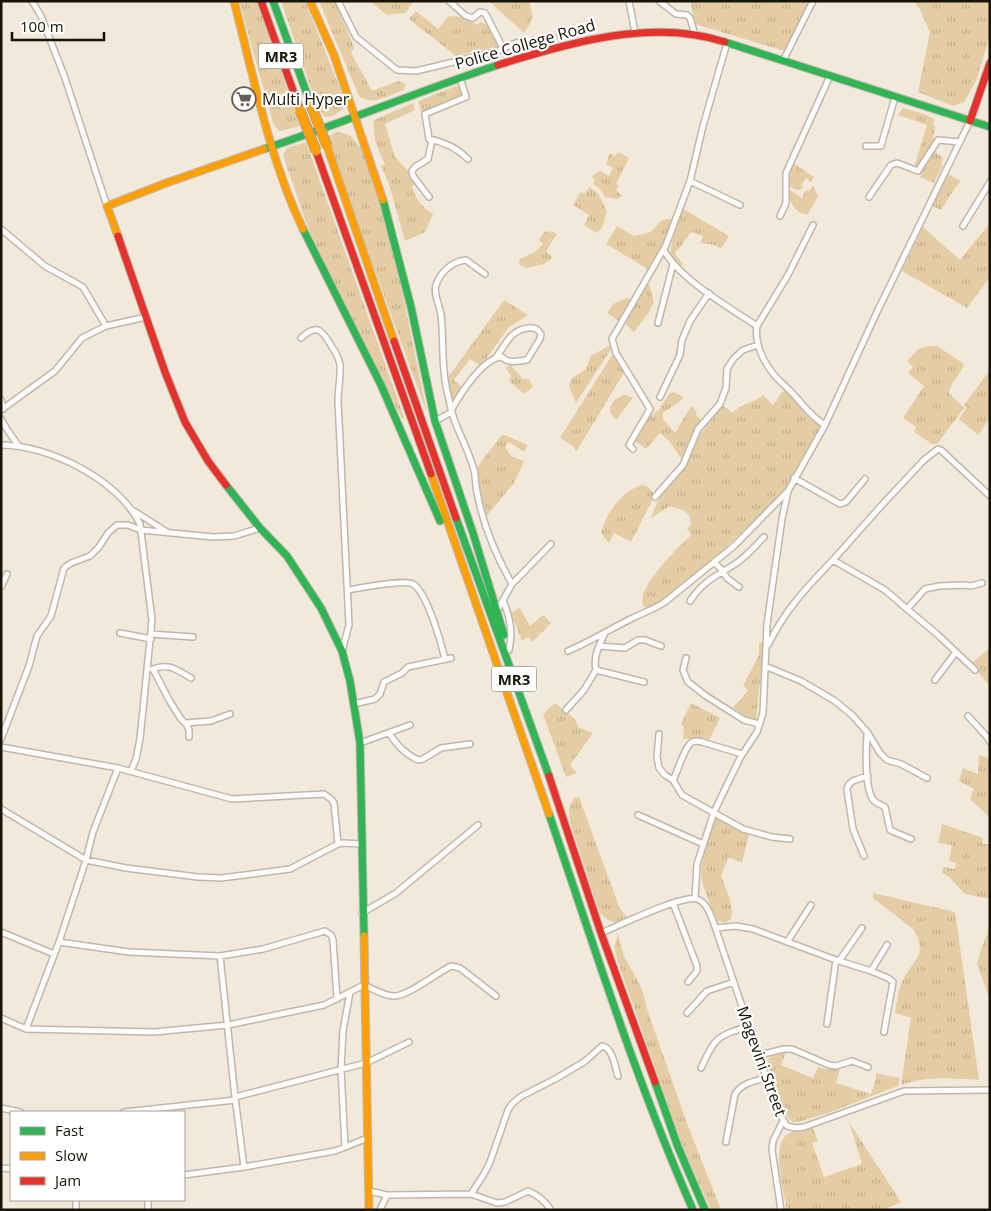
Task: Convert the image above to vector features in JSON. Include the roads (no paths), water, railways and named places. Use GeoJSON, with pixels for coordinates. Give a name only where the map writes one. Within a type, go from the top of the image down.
{"type":"FeatureCollection","features":[{"type":"Feature","properties":{"kind":"main road"},"geometry":{"type":"LineString","coordinates":[[234,1],[270,146],[295,212],[381,385],[424,481],[492,648]]}},
{"type":"Feature","properties":{"kind":"main road","name":"MR3"},"geometry":{"type":"LineString","coordinates":[[261,1],[492,648],[645,1091],[671,1160],[693,1210]]}},
{"type":"Feature","properties":{"kind":"main road","name":"MR3"},"geometry":{"type":"LineString","coordinates":[[273,1],[327,146],[429,443],[539,747],[601,933],[678,1147],[705,1210]]}},
{"type":"Feature","properties":{"kind":"main road"},"geometry":{"type":"LineString","coordinates":[[310,1],[334,55],[388,215],[400,257],[435,421],[539,747]]}},
{"type":"Feature","properties":{"kind":"main road","name":"Police College Road"},"geometry":{"type":"LineString","coordinates":[[107,206],[160,184],[355,118],[460,78],[556,47],[603,36],[659,33],[694,35],[727,43],[990,127]]}},
{"type":"Feature","properties":{"kind":"main road"},"geometry":{"type":"LineString","coordinates":[[970,121],[990,63]]}},
{"type":"Feature","properties":{"kind":"main road"},"geometry":{"type":"LineString","coordinates":[[107,206],[165,372],[185,422],[208,461],[260,528],[287,556],[305,582],[321,608],[342,651],[350,681],[360,743],[369,1210]]}},
{"type":"Feature","properties":{"kind":"street"},"geometry":{"type":"LineString","coordinates":[[32,1],[41,16],[65,78],[107,206]]}},
{"type":"Feature","properties":{"kind":"street"},"geometry":{"type":"LineString","coordinates":[[338,1],[356,38],[397,70],[405,72],[416,70],[495,52],[518,42],[530,55]]}},
{"type":"Feature","properties":{"kind":"street"},"geometry":{"type":"LineString","coordinates":[[449,1],[461,12],[473,18],[480,12],[485,12],[503,48]]}},
{"type":"Feature","properties":{"kind":"street"},"geometry":{"type":"LineString","coordinates":[[629,1],[634,34]]}},
{"type":"Feature","properties":{"kind":"street"},"geometry":{"type":"LineString","coordinates":[[660,1],[676,14],[687,15],[690,18],[694,35]]}},
{"type":"Feature","properties":{"kind":"street"},"geometry":{"type":"LineString","coordinates":[[784,61],[812,1]]}},
{"type":"Feature","properties":{"kind":"street"},"geometry":{"type":"LineString","coordinates":[[633,449],[629,445],[650,409],[616,353],[612,339],[664,250],[690,181],[702,126],[727,43]]}},
{"type":"Feature","properties":{"kind":"street"},"geometry":{"type":"LineString","coordinates":[[780,216],[786,203],[786,172],[830,76]]}},
{"type":"Feature","properties":{"kind":"street"},"geometry":{"type":"LineString","coordinates":[[460,78],[466,97],[425,114],[429,139],[446,143],[459,150],[468,159]]}},
{"type":"Feature","properties":{"kind":"street"},"geometry":{"type":"LineString","coordinates":[[866,146],[881,146],[895,97]]}},
{"type":"Feature","properties":{"kind":"street"},"geometry":{"type":"LineString","coordinates":[[601,933],[673,903],[696,898],[697,864],[714,812],[742,754],[757,732],[762,713],[769,606],[788,491],[825,425],[875,315],[970,121]]}},
{"type":"Feature","properties":{"kind":"street"},"geometry":{"type":"LineString","coordinates":[[429,197],[416,181],[412,171],[428,159],[432,140]]}},
{"type":"Feature","properties":{"kind":"street"},"geometry":{"type":"LineString","coordinates":[[869,197],[891,164],[897,163],[918,171],[938,140],[960,142]]}},
{"type":"Feature","properties":{"kind":"street"},"geometry":{"type":"LineString","coordinates":[[690,181],[740,205]]}},
{"type":"Feature","properties":{"kind":"street"},"geometry":{"type":"LineString","coordinates":[[963,226],[990,182]]}},
{"type":"Feature","properties":{"kind":"street"},"geometry":{"type":"LineString","coordinates":[[813,225],[788,275],[757,326],[756,334],[758,346],[774,376],[793,393],[813,418],[825,425]]}},
{"type":"Feature","properties":{"kind":"street"},"geometry":{"type":"LineString","coordinates":[[1,229],[45,266],[83,288],[106,326]]}},
{"type":"Feature","properties":{"kind":"street"},"geometry":{"type":"LineString","coordinates":[[664,250],[673,264],[709,293],[757,326]]}},
{"type":"Feature","properties":{"kind":"street"},"geometry":{"type":"LineString","coordinates":[[485,274],[466,260],[460,261],[451,265],[436,285],[436,294],[441,315],[443,369],[452,410],[474,470],[476,490],[489,539],[512,584]]}},
{"type":"Feature","properties":{"kind":"street"},"geometry":{"type":"LineString","coordinates":[[658,323],[673,264]]}},
{"type":"Feature","properties":{"kind":"street"},"geometry":{"type":"LineString","coordinates":[[660,397],[680,354],[682,340],[690,321],[709,293]]}},
{"type":"Feature","properties":{"kind":"street"},"geometry":{"type":"LineString","coordinates":[[1,400],[2,409],[55,371],[82,338],[106,326],[146,317]]}},
{"type":"Feature","properties":{"kind":"street"},"geometry":{"type":"LineString","coordinates":[[435,421],[452,410],[472,380],[483,367],[496,357],[505,343],[516,332],[531,328],[538,329],[541,334],[540,339],[526,360],[512,362],[506,361],[502,356],[496,357]]}},
{"type":"Feature","properties":{"kind":"street"},"geometry":{"type":"LineString","coordinates":[[301,338],[310,330],[321,331],[327,337],[338,356],[340,367],[338,401],[349,625],[342,651]]}},
{"type":"Feature","properties":{"kind":"street"},"geometry":{"type":"LineString","coordinates":[[656,497],[683,465],[698,429],[720,404],[726,388],[727,369],[734,358],[743,350],[758,346]]}},
{"type":"Feature","properties":{"kind":"street"},"geometry":{"type":"LineString","coordinates":[[1,420],[18,445]]}},
{"type":"Feature","properties":{"kind":"street"},"geometry":{"type":"LineString","coordinates":[[1,445],[18,445],[61,457],[113,489],[132,510],[140,524],[152,620],[140,739],[136,760],[131,772]]}},
{"type":"Feature","properties":{"kind":"street"},"geometry":{"type":"LineString","coordinates":[[767,648],[779,623],[797,598],[887,500],[938,449],[990,496]]}},
{"type":"Feature","properties":{"kind":"street"},"geometry":{"type":"LineString","coordinates":[[794,478],[840,504],[846,502],[865,480]]}},
{"type":"Feature","properties":{"kind":"street"},"geometry":{"type":"LineString","coordinates":[[568,651],[655,609],[734,546],[788,491]]}},
{"type":"Feature","properties":{"kind":"street"},"geometry":{"type":"LineString","coordinates":[[132,510],[168,532]]}},
{"type":"Feature","properties":{"kind":"street"},"geometry":{"type":"LineString","coordinates":[[1,739],[29,666],[37,636],[51,616],[64,568],[71,563],[90,556],[99,547],[108,533],[117,525],[128,525],[141,530],[213,537],[234,536],[260,528]]}},
{"type":"Feature","properties":{"kind":"street"},"geometry":{"type":"LineString","coordinates":[[690,601],[698,588],[743,558],[764,537]]}},
{"type":"Feature","properties":{"kind":"street"},"geometry":{"type":"LineString","coordinates":[[497,612],[512,584],[551,544]]}},
{"type":"Feature","properties":{"kind":"street"},"geometry":{"type":"LineString","coordinates":[[833,560],[885,590],[938,635],[975,670]]}},
{"type":"Feature","properties":{"kind":"street"},"geometry":{"type":"LineString","coordinates":[[714,562],[727,578],[740,587]]}},
{"type":"Feature","properties":{"kind":"street"},"geometry":{"type":"LineString","coordinates":[[1,587],[7,574]]}},
{"type":"Feature","properties":{"kind":"street"},"geometry":{"type":"LineString","coordinates":[[348,590],[382,584],[412,583],[418,588],[432,616],[445,659]]}},
{"type":"Feature","properties":{"kind":"street"},"geometry":{"type":"LineString","coordinates":[[907,609],[925,589],[939,586],[971,586],[982,583]]}},
{"type":"Feature","properties":{"kind":"street"},"geometry":{"type":"LineString","coordinates":[[503,600],[511,628],[512,638],[509,650]]}},
{"type":"Feature","properties":{"kind":"street"},"geometry":{"type":"LineString","coordinates":[[120,633],[193,637]]}},
{"type":"Feature","properties":{"kind":"street"},"geometry":{"type":"LineString","coordinates":[[566,710],[584,690],[596,670],[595,663],[604,634]]}},
{"type":"Feature","properties":{"kind":"street"},"geometry":{"type":"LineString","coordinates":[[599,646],[625,648],[638,640],[645,640],[662,646]]}},
{"type":"Feature","properties":{"kind":"street"},"geometry":{"type":"LineString","coordinates":[[935,680],[956,652]]}},
{"type":"Feature","properties":{"kind":"street"},"geometry":{"type":"LineString","coordinates":[[354,704],[378,697],[383,684],[402,673],[408,667],[451,658]]}},
{"type":"Feature","properties":{"kind":"street"},"geometry":{"type":"LineString","coordinates":[[686,658],[683,670],[688,682],[731,713],[744,720],[759,724]]}},
{"type":"Feature","properties":{"kind":"street"},"geometry":{"type":"LineString","coordinates":[[147,671],[163,666],[173,667],[191,678]]}},
{"type":"Feature","properties":{"kind":"street"},"geometry":{"type":"LineString","coordinates":[[764,666],[801,681],[835,701],[852,714],[868,733],[880,753],[888,760],[901,764],[928,778]]}},
{"type":"Feature","properties":{"kind":"street"},"geometry":{"type":"LineString","coordinates":[[153,669],[181,719],[186,723],[189,737]]}},
{"type":"Feature","properties":{"kind":"street"},"geometry":{"type":"LineString","coordinates":[[596,670],[644,682]]}},
{"type":"Feature","properties":{"kind":"street"},"geometry":{"type":"LineString","coordinates":[[186,723],[211,721],[230,714]]}},
{"type":"Feature","properties":{"kind":"street"},"geometry":{"type":"LineString","coordinates":[[968,716],[990,742]]}},
{"type":"Feature","properties":{"kind":"street"},"geometry":{"type":"LineString","coordinates":[[360,743],[410,725]]}},
{"type":"Feature","properties":{"kind":"street"},"geometry":{"type":"LineString","coordinates":[[389,733],[405,753],[418,760],[441,748],[470,744]]}},
{"type":"Feature","properties":{"kind":"street"},"geometry":{"type":"LineString","coordinates":[[868,733],[866,758],[871,797],[875,802],[884,807],[890,830],[911,839]]}},
{"type":"Feature","properties":{"kind":"street"},"geometry":{"type":"LineString","coordinates":[[659,734],[657,757],[659,768],[673,780],[682,795],[742,829],[772,837],[790,839]]}},
{"type":"Feature","properties":{"kind":"street"},"geometry":{"type":"LineString","coordinates":[[673,780],[691,742],[702,742],[742,754]]}},
{"type":"Feature","properties":{"kind":"street"},"geometry":{"type":"LineString","coordinates":[[1,747],[118,768],[232,799],[324,794],[334,804],[338,844]]}},
{"type":"Feature","properties":{"kind":"street"},"geometry":{"type":"LineString","coordinates":[[26,1029],[59,942],[86,860],[92,832],[118,768]]}},
{"type":"Feature","properties":{"kind":"street"},"geometry":{"type":"LineString","coordinates":[[864,856],[853,829],[846,790],[850,782],[868,776]]}},
{"type":"Feature","properties":{"kind":"street"},"geometry":{"type":"LineString","coordinates":[[1,809],[86,860],[126,868],[221,878],[290,869],[338,844],[344,842],[361,844]]}},
{"type":"Feature","properties":{"kind":"street"},"geometry":{"type":"LineString","coordinates":[[638,815],[704,844]]}},
{"type":"Feature","properties":{"kind":"street"},"geometry":{"type":"LineString","coordinates":[[362,913],[396,893],[478,824]]}},
{"type":"Feature","properties":{"kind":"street","name":"Magevini Street"},"geometry":{"type":"LineString","coordinates":[[696,898],[707,908],[716,928],[767,1078],[783,1121],[787,1126],[795,1128],[804,1127],[904,1091],[940,1089],[990,1090]]}},
{"type":"Feature","properties":{"kind":"street"},"geometry":{"type":"LineString","coordinates":[[673,903],[697,966],[697,971],[688,982]]}},
{"type":"Feature","properties":{"kind":"street"},"geometry":{"type":"LineString","coordinates":[[787,942],[811,905]]}},
{"type":"Feature","properties":{"kind":"street"},"geometry":{"type":"LineString","coordinates":[[716,928],[736,926],[754,929],[837,961],[888,978],[893,982],[884,1032]]}},
{"type":"Feature","properties":{"kind":"street"},"geometry":{"type":"LineString","coordinates":[[827,1024],[837,961],[862,928]]}},
{"type":"Feature","properties":{"kind":"street"},"geometry":{"type":"LineString","coordinates":[[1,932],[54,954]]}},
{"type":"Feature","properties":{"kind":"street"},"geometry":{"type":"LineString","coordinates":[[59,942],[130,952],[220,956],[257,951],[318,933],[328,932],[333,940],[337,999]]}},
{"type":"Feature","properties":{"kind":"street"},"geometry":{"type":"LineString","coordinates":[[871,971],[887,945]]}},
{"type":"Feature","properties":{"kind":"street"},"geometry":{"type":"LineString","coordinates":[[220,956],[244,1167]]}},
{"type":"Feature","properties":{"kind":"street"},"geometry":{"type":"LineString","coordinates":[[1,1019],[26,1029],[154,1032],[228,1025],[313,1008],[337,999],[364,985],[378,992],[398,996],[420,986],[452,966],[460,968],[496,996]]}},
{"type":"Feature","properties":{"kind":"street"},"geometry":{"type":"LineString","coordinates":[[686,1013],[707,991],[734,982]]}},
{"type":"Feature","properties":{"kind":"street"},"geometry":{"type":"LineString","coordinates":[[345,1147],[341,1069],[343,1031],[350,992]]}},
{"type":"Feature","properties":{"kind":"street"},"geometry":{"type":"LineString","coordinates":[[701,1068],[713,1043],[717,1039],[749,1026]]}},
{"type":"Feature","properties":{"kind":"street"},"geometry":{"type":"LineString","coordinates":[[132,1111],[235,1098],[366,1063],[409,1042]]}},
{"type":"Feature","properties":{"kind":"street"},"geometry":{"type":"LineString","coordinates":[[471,1194],[484,1174],[508,1110],[516,1099],[575,1067],[602,1046],[606,1047],[609,1051],[618,1076]]}},
{"type":"Feature","properties":{"kind":"street"},"geometry":{"type":"LineString","coordinates":[[759,1055],[784,1048],[792,1049],[829,1065],[836,1066],[852,1061],[868,1067]]}},
{"type":"Feature","properties":{"kind":"street"},"geometry":{"type":"LineString","coordinates":[[726,1142],[735,1094],[738,1089],[744,1085],[767,1078]]}},
{"type":"Feature","properties":{"kind":"street"},"geometry":{"type":"LineString","coordinates":[[1,1108],[15,1111]]}},
{"type":"Feature","properties":{"kind":"street"},"geometry":{"type":"LineString","coordinates":[[780,1210],[772,1150],[773,1141],[783,1121]]}},
{"type":"Feature","properties":{"kind":"street"},"geometry":{"type":"LineString","coordinates":[[185,1175],[244,1167],[334,1151],[368,1138]]}},
{"type":"Feature","properties":{"kind":"street"},"geometry":{"type":"LineString","coordinates":[[369,1191],[387,1195],[471,1194],[497,1203],[505,1202],[528,1191],[536,1194],[546,1202],[551,1210]]}},
{"type":"Feature","properties":{"kind":"street"},"geometry":{"type":"LineString","coordinates":[[380,1210],[387,1195]]}},
{"type":"Feature","properties":{"kind":"place","name":"Multi Hyper"},"geometry":{"type":"Point","coordinates":[244,99]}}]}
